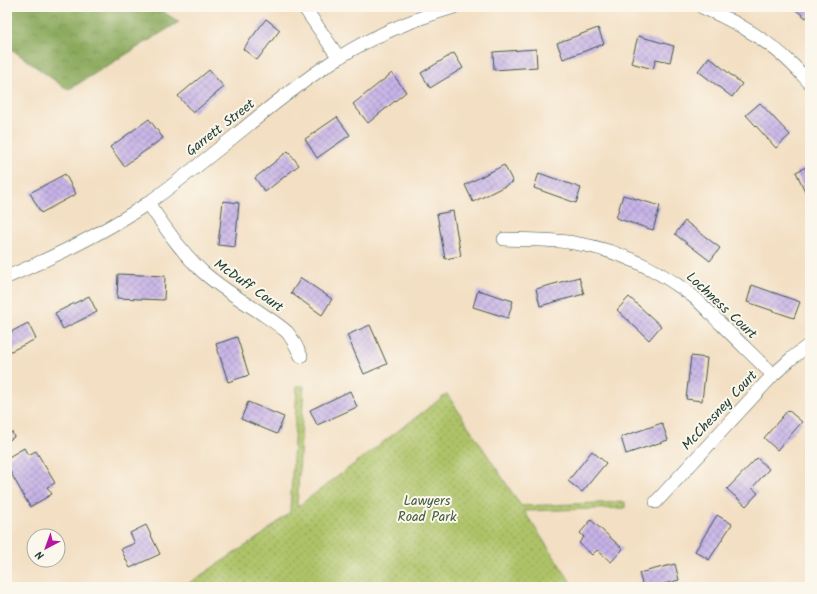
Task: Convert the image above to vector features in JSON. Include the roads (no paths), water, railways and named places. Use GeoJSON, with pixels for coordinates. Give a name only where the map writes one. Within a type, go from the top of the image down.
{"type":"FeatureCollection","features":[{"type":"Feature","properties":{"kind":"street"},"geometry":{"type":"LineString","coordinates":[[304,7],[339,58]]}},
{"type":"Feature","properties":{"kind":"street","name":"Garrett Street"},"geometry":{"type":"LineString","coordinates":[[7,277],[74,247],[112,227],[177,182],[309,78],[339,58],[393,29],[454,7]]}},
{"type":"Feature","properties":{"kind":"street"},"geometry":{"type":"LineString","coordinates":[[702,7],[723,16],[766,42],[792,64],[810,83]]}},
{"type":"Feature","properties":{"kind":"street","name":"McDuff Court"},"geometry":{"type":"LineString","coordinates":[[148,203],[174,239],[202,272],[220,287],[277,324],[288,333],[296,344],[301,356]]}},
{"type":"Feature","properties":{"kind":"street","name":"Lochness Court"},"geometry":{"type":"LineString","coordinates":[[504,239],[548,240],[574,243],[602,249],[652,269],[675,283],[696,299],[773,375]]}},
{"type":"Feature","properties":{"kind":"street","name":"McChesney Court"},"geometry":{"type":"LineString","coordinates":[[656,502],[773,375],[810,344]]}},
{"type":"Feature","properties":{"kind":"park label","name":"Lawyers Road Park"},"geometry":{"type":"Point","coordinates":[427,508]}}]}
